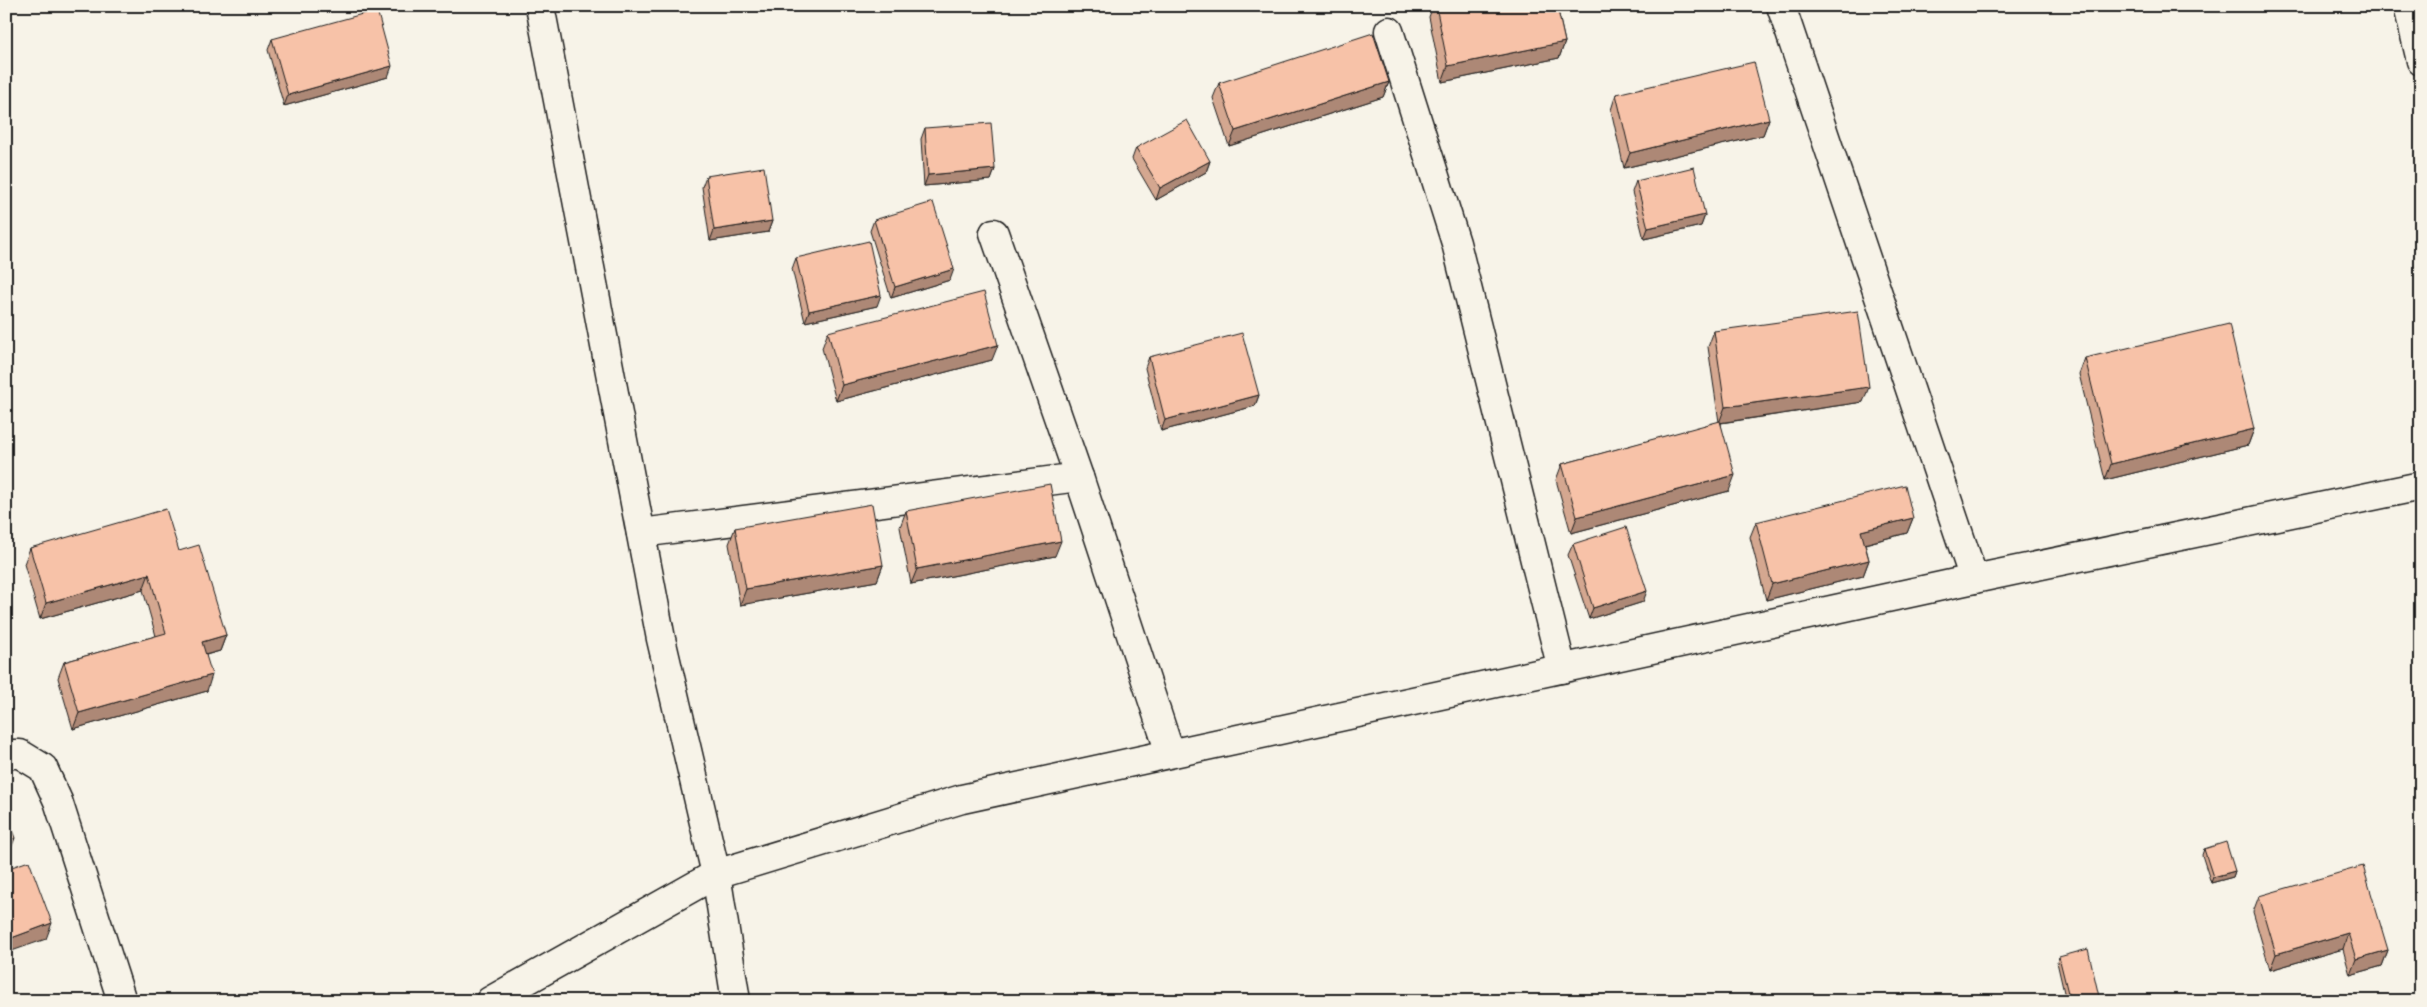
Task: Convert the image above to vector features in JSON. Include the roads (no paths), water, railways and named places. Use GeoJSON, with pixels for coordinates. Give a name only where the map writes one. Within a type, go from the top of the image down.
{"type":"FeatureCollection","features":[{"type":"Feature","properties":{"kind":"main road"},"geometry":{"type":"LineString","coordinates":[[540,6],[661,638],[716,874],[736,1001]]}},
{"type":"Feature","properties":{"kind":"main road"},"geometry":{"type":"LineString","coordinates":[[1781,6],[1974,579]]}},
{"type":"Feature","properties":{"kind":"main road"},"geometry":{"type":"LineString","coordinates":[[2408,6],[2421,61]]}},
{"type":"Feature","properties":{"kind":"main road"},"geometry":{"type":"LineString","coordinates":[[1389,31],[1456,243],[1562,668]]}},
{"type":"Feature","properties":{"kind":"main road"},"geometry":{"type":"LineString","coordinates":[[994,233],[1170,753]]}},
{"type":"Feature","properties":{"kind":"main road"},"geometry":{"type":"LineString","coordinates":[[641,533],[1078,477]]}},
{"type":"Feature","properties":{"kind":"main road"},"geometry":{"type":"LineString","coordinates":[[490,1001],[716,874],[962,799],[1974,579],[2421,486]]}},
{"type":"Feature","properties":{"kind":"main road"},"geometry":{"type":"LineString","coordinates":[[6,754],[20,754],[43,768],[58,801],[122,1001]]}}]}
